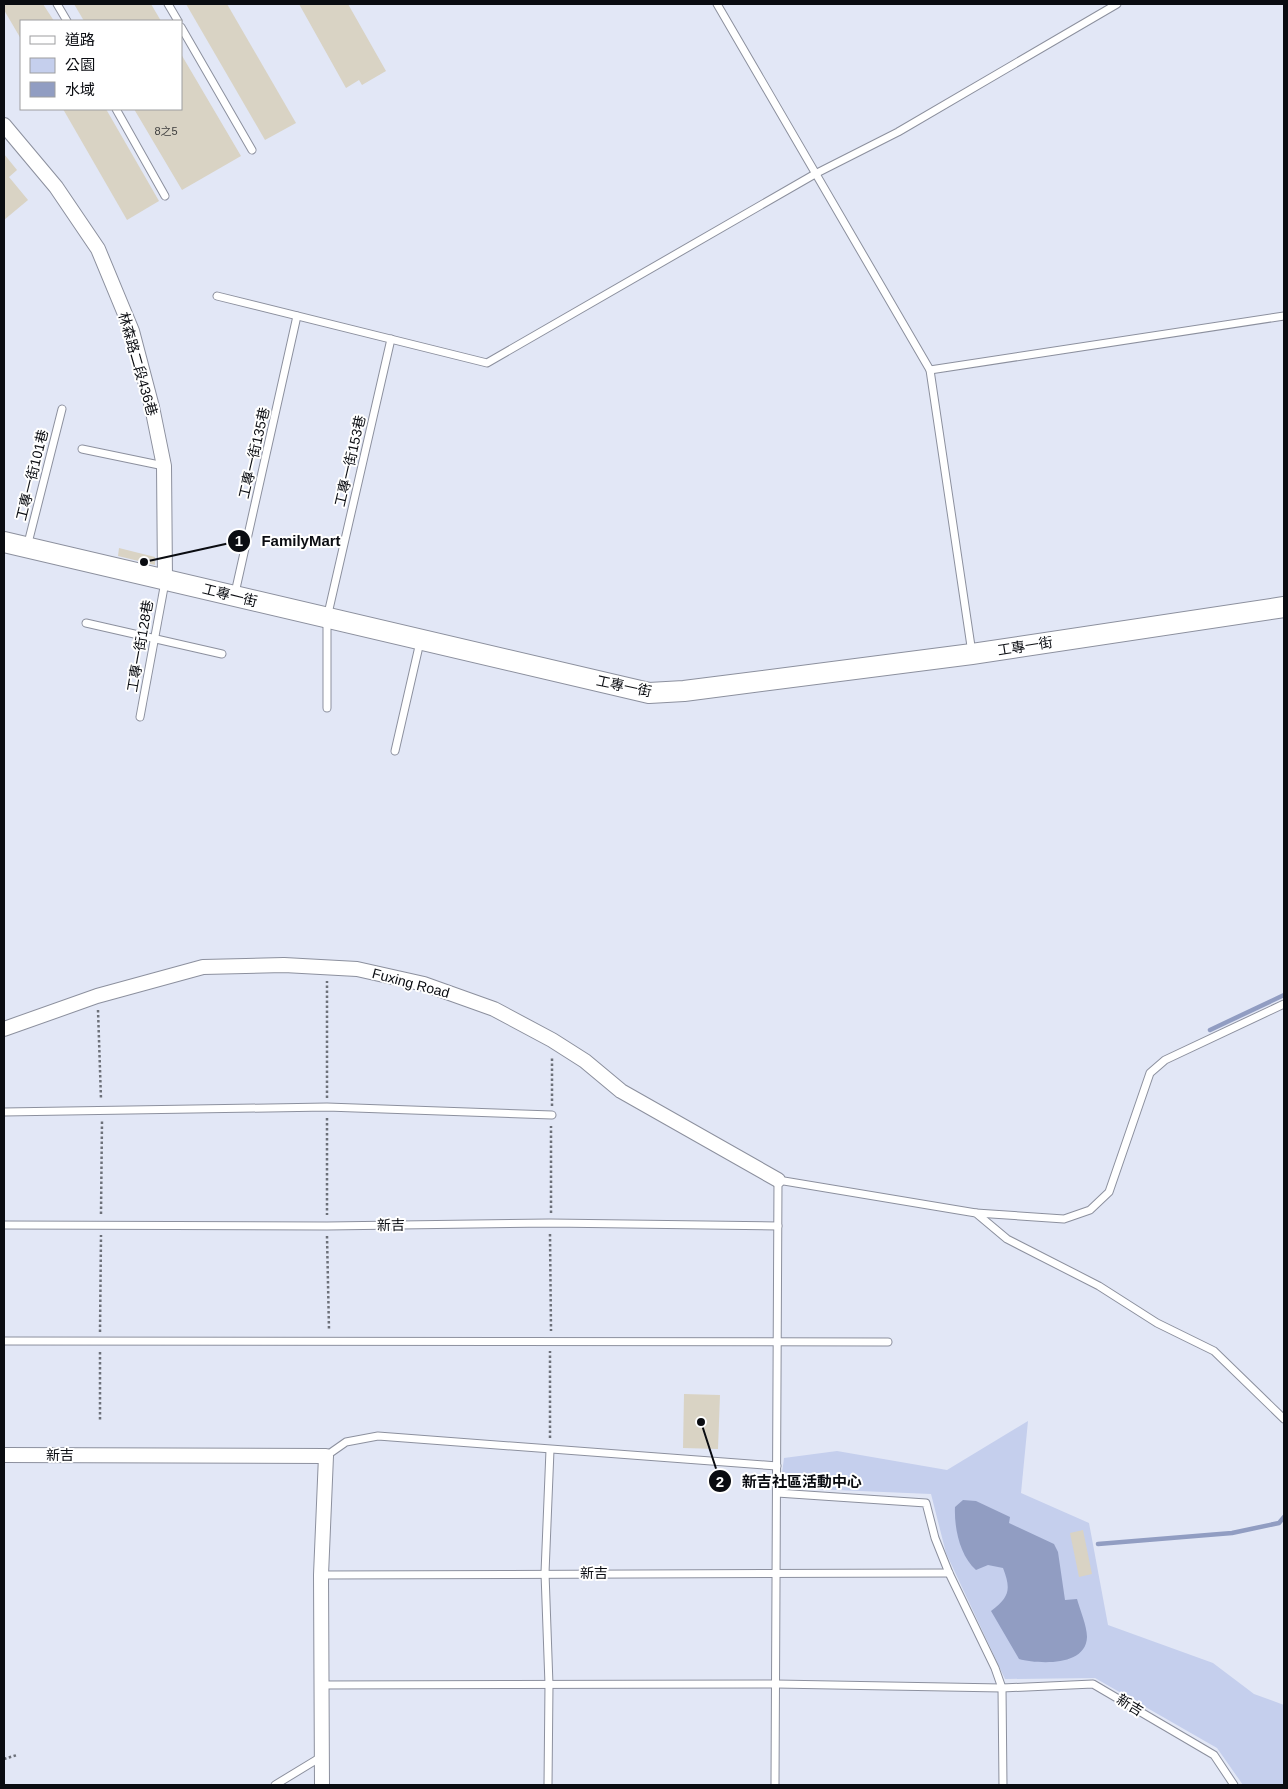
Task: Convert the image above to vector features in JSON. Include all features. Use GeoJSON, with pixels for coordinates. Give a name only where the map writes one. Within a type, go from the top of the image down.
{"type":"FeatureCollection","features":[{"type":"Feature","properties":{"kind":"street","name":"林森路二段436巷"},"geometry":{"type":"LineString","coordinates":[[4,125],[56,187],[98,249],[132,332],[152,407],[164,466],[165,579]]}},
{"type":"Feature","properties":{"kind":"street","name":"工專一街"},"geometry":{"type":"LineString","coordinates":[[4,542],[649,693],[684,691],[972,654],[1284,606]]}},
{"type":"Feature","properties":{"kind":"street","name":"Fuxing Road"},"geometry":{"type":"LineString","coordinates":[[4,1029],[97,996],[203,967],[284,965],[357,969],[424,984],[494,1009],[552,1040],[585,1061],[621,1091],[778,1180]]}},
{"type":"Feature","properties":{"kind":"street","name":"新吉"},"geometry":{"type":"LineString","coordinates":[[4,1455],[326,1456]]}},
{"type":"Feature","properties":{"kind":"street"},"geometry":{"type":"LineString","coordinates":[[322,1785],[321,1574],[326,1456]]}},
{"type":"Feature","properties":{"kind":"lane"},"geometry":{"type":"LineString","coordinates":[[57,4],[66,20]]}},
{"type":"Feature","properties":{"kind":"lane"},"geometry":{"type":"LineString","coordinates":[[168,4],[177,20]]}},
{"type":"Feature","properties":{"kind":"lane"},"geometry":{"type":"LineString","coordinates":[[717,4],[930,370],[972,654]]}},
{"type":"Feature","properties":{"kind":"lane"},"geometry":{"type":"LineString","coordinates":[[217,296],[487,363],[815,174],[898,132],[1116,4]]}},
{"type":"Feature","properties":{"kind":"lane"},"geometry":{"type":"LineString","coordinates":[[182,29],[252,150]]}},
{"type":"Feature","properties":{"kind":"lane"},"geometry":{"type":"LineString","coordinates":[[117,110],[165,196]]}},
{"type":"Feature","properties":{"kind":"lane","name":"工專一街135巷"},"geometry":{"type":"LineString","coordinates":[[234,596],[298,316]]}},
{"type":"Feature","properties":{"kind":"lane"},"geometry":{"type":"LineString","coordinates":[[930,370],[1284,316]]}},
{"type":"Feature","properties":{"kind":"lane","name":"工專一街153巷"},"geometry":{"type":"LineString","coordinates":[[327,708],[327,618],[390,339]]}},
{"type":"Feature","properties":{"kind":"lane","name":"工專一街101巷"},"geometry":{"type":"LineString","coordinates":[[27,547],[62,409]]}},
{"type":"Feature","properties":{"kind":"lane"},"geometry":{"type":"LineString","coordinates":[[82,449],[164,466]]}},
{"type":"Feature","properties":{"kind":"lane","name":"工專一街128巷"},"geometry":{"type":"LineString","coordinates":[[140,717],[165,579]]}},
{"type":"Feature","properties":{"kind":"lane"},"geometry":{"type":"LineString","coordinates":[[86,624],[222,654]]}},
{"type":"Feature","properties":{"kind":"lane"},"geometry":{"type":"LineString","coordinates":[[395,751],[421,639]]}},
{"type":"Feature","properties":{"kind":"lane"},"geometry":{"type":"LineString","coordinates":[[775,1785],[778,1180],[822,1185],[976,1213],[1064,1219],[1090,1210],[1109,1192],[1150,1073],[1165,1060],[1284,1004]]}},
{"type":"Feature","properties":{"kind":"lane"},"geometry":{"type":"LineString","coordinates":[[4,1112],[327,1107],[552,1115]]}},
{"type":"Feature","properties":{"kind":"lane"},"geometry":{"type":"LineString","coordinates":[[976,1213],[1007,1239],[1099,1286],[1156,1323],[1214,1351],[1284,1419]]}},
{"type":"Feature","properties":{"kind":"lane","name":"新吉"},"geometry":{"type":"LineString","coordinates":[[4,1225],[327,1226],[550,1223],[778,1226]]}},
{"type":"Feature","properties":{"kind":"lane"},"geometry":{"type":"LineString","coordinates":[[4,1341],[888,1342]]}},
{"type":"Feature","properties":{"kind":"lane"},"geometry":{"type":"LineString","coordinates":[[326,1456],[346,1442],[378,1436],[777,1466]]}},
{"type":"Feature","properties":{"kind":"lane"},"geometry":{"type":"LineString","coordinates":[[548,1785],[549,1685],[544,1573],[550,1450]]}},
{"type":"Feature","properties":{"kind":"lane"},"geometry":{"type":"LineString","coordinates":[[777,1493],[926,1503],[949,1573],[995,1668],[1002,1688],[1003,1785]]}},
{"type":"Feature","properties":{"kind":"lane","name":"新吉"},"geometry":{"type":"LineString","coordinates":[[321,1574],[949,1573]]}},
{"type":"Feature","properties":{"kind":"lane","name":"新吉"},"geometry":{"type":"LineString","coordinates":[[321,1685],[776,1684],[1002,1688],[1093,1684],[1214,1755],[1234,1785]]}},
{"type":"Feature","properties":{"kind":"lane"},"geometry":{"type":"LineString","coordinates":[[275,1785],[321,1757]]}},
{"type":"Feature","properties":{"kind":"path"},"geometry":{"type":"LineString","coordinates":[[328,967],[327,1226],[330,1342]]}},
{"type":"Feature","properties":{"kind":"path"},"geometry":{"type":"LineString","coordinates":[[97,996],[102,1110],[100,1421]]}},
{"type":"Feature","properties":{"kind":"path"},"geometry":{"type":"LineString","coordinates":[[550,1450],[552,1040]]}},
{"type":"Feature","properties":{"kind":"path"},"geometry":{"type":"LineString","coordinates":[[4,1759],[17,1755]]}},
{"type":"Feature","properties":{"kind":"green space"},"geometry":{"type":"Polygon","coordinates":[[[1028,1421],[1021,1493],[1089,1523],[1108,1625],[1213,1663],[1254,1694],[1284,1705],[1284,1785],[1243,1785],[1217,1748],[1095,1678],[1005,1679],[946,1553],[931,1494],[789,1488],[781,1481],[784,1458],[837,1451],[947,1470],[1028,1421]]]}},
{"type":"Feature","properties":{"kind":"water"},"geometry":{"type":"Polygon","coordinates":[[[963,1500],[976,1501],[1010,1517],[1009,1523],[1054,1544],[1058,1552],[1065,1600],[1077,1599],[1086,1628],[1085,1647],[1079,1654],[1060,1661],[1049,1662],[1019,1659],[991,1611],[1002,1601],[1007,1592],[1008,1587],[1003,1568],[988,1565],[976,1570],[970,1564],[959,1541],[955,1507],[963,1500]]]}},
{"type":"Feature","properties":{"kind":"building"},"geometry":{"type":"Polygon","coordinates":[[[4,4],[43,4],[53,20],[20,20],[20,37],[4,10],[4,4]]]}},
{"type":"Feature","properties":{"kind":"building"},"geometry":{"type":"Polygon","coordinates":[[[74,4],[151,4],[160,20],[83,20],[74,4]]]}},
{"type":"Feature","properties":{"kind":"building"},"geometry":{"type":"Polygon","coordinates":[[[186,4],[227,4],[296,123],[265,140],[186,4]]]}},
{"type":"Feature","properties":{"kind":"building"},"geometry":{"type":"Polygon","coordinates":[[[299,4],[348,4],[386,71],[362,85],[359,80],[346,88],[299,4]]]}},
{"type":"Feature","properties":{"kind":"building"},"geometry":{"type":"Polygon","coordinates":[[[182,56],[241,156],[182,190],[135,110],[182,110],[182,56]]]}},
{"type":"Feature","properties":{"kind":"building"},"geometry":{"type":"Polygon","coordinates":[[[64,110],[107,110],[159,201],[127,220],[64,110]]]}},
{"type":"Feature","properties":{"kind":"building"},"geometry":{"type":"Polygon","coordinates":[[[4,154],[17,170],[9,177],[28,200],[4,220],[4,154]]]}},
{"type":"Feature","properties":{"kind":"building"},"geometry":{"type":"Polygon","coordinates":[[[119,548],[155,557],[155,565],[118,556],[119,548]]]}},
{"type":"Feature","properties":{"kind":"building"},"geometry":{"type":"Polygon","coordinates":[[[684,1394],[720,1395],[718,1449],[683,1448],[684,1394]]]}},
{"type":"Feature","properties":{"kind":"building"},"geometry":{"type":"Polygon","coordinates":[[[1083,1530],[1092,1574],[1079,1577],[1070,1533],[1083,1530]]]}},
{"type":"Feature","properties":{"kind":"waterway"},"geometry":{"type":"LineString","coordinates":[[1210,1030],[1284,995]]}},
{"type":"Feature","properties":{"kind":"waterway"},"geometry":{"type":"LineString","coordinates":[[1098,1544],[1232,1533],[1279,1523],[1284,1517]]}},
{"type":"Feature","properties":{"kind":"place","name":"FamilyMart"},"geometry":{"type":"Point","coordinates":[144,562]}},
{"type":"Feature","properties":{"kind":"place","name":"新吉社區活動中心"},"geometry":{"type":"Point","coordinates":[701,1422]}}]}
